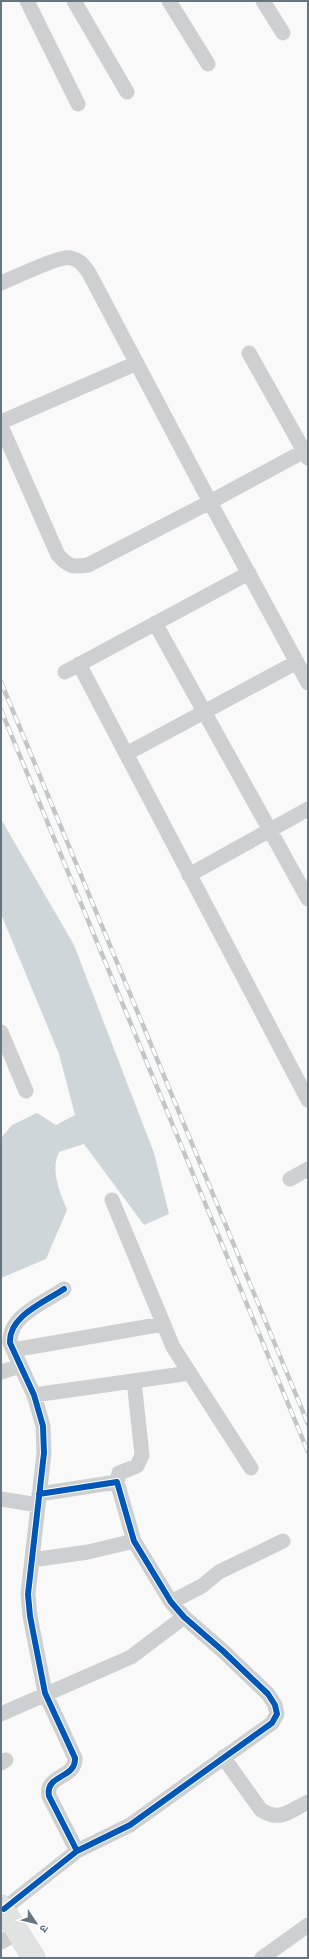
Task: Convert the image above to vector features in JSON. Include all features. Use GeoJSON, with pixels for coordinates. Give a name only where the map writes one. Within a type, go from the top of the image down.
{"type":"FeatureCollection","features":[{"type":"Feature","properties":{"kind":"main road"},"geometry":{"type":"LineString","coordinates":[[2,1908],[9,1937],[34,1958]]}},
{"type":"Feature","properties":{"kind":"street"},"geometry":{"type":"LineString","coordinates":[[27,1],[78,104]]}},
{"type":"Feature","properties":{"kind":"street"},"geometry":{"type":"LineString","coordinates":[[74,1],[127,92]]}},
{"type":"Feature","properties":{"kind":"street"},"geometry":{"type":"LineString","coordinates":[[169,1],[208,64]]}},
{"type":"Feature","properties":{"kind":"street"},"geometry":{"type":"LineString","coordinates":[[263,1],[283,33]]}},
{"type":"Feature","properties":{"kind":"street"},"geometry":{"type":"LineString","coordinates":[[1,283],[58,260],[70,257],[81,262],[89,273],[308,683]]}},
{"type":"Feature","properties":{"kind":"street"},"geometry":{"type":"LineString","coordinates":[[1,426],[58,555],[65,563],[74,567],[88,565],[307,453],[249,352]]}},
{"type":"Feature","properties":{"kind":"street"},"geometry":{"type":"LineString","coordinates":[[1,422],[137,363]]}},
{"type":"Feature","properties":{"kind":"street"},"geometry":{"type":"LineString","coordinates":[[65,672],[249,573]]}},
{"type":"Feature","properties":{"kind":"street"},"geometry":{"type":"LineString","coordinates":[[155,624],[308,899]]}},
{"type":"Feature","properties":{"kind":"street"},"geometry":{"type":"LineString","coordinates":[[126,754],[297,662]]}},
{"type":"Feature","properties":{"kind":"street"},"geometry":{"type":"LineString","coordinates":[[79,664],[308,1100]]}},
{"type":"Feature","properties":{"kind":"street"},"geometry":{"type":"LineString","coordinates":[[189,875],[308,809]]}},
{"type":"Feature","properties":{"kind":"street"},"geometry":{"type":"LineString","coordinates":[[1,1032],[26,1091]]}},
{"type":"Feature","properties":{"kind":"street"},"geometry":{"type":"LineString","coordinates":[[290,1179],[308,1169]]}},
{"type":"Feature","properties":{"kind":"street"},"geometry":{"type":"LineString","coordinates":[[112,1200],[173,1347],[251,1468]]}},
{"type":"Feature","properties":{"kind":"street"},"geometry":{"type":"LineString","coordinates":[[64,1289],[20,1318],[12,1329],[8,1340],[34,1395],[43,1426],[44,1453],[28,1594],[30,1616],[46,1693],[76,1758],[76,1765],[72,1771],[50,1784],[48,1790],[49,1796],[77,1851]]}},
{"type":"Feature","properties":{"kind":"street"},"geometry":{"type":"LineString","coordinates":[[8,1340],[163,1324]]}},
{"type":"Feature","properties":{"kind":"street"},"geometry":{"type":"LineString","coordinates":[[1,1372],[20,1366]]}},
{"type":"Feature","properties":{"kind":"street"},"geometry":{"type":"LineString","coordinates":[[34,1395],[190,1372]]}},
{"type":"Feature","properties":{"kind":"street"},"geometry":{"type":"LineString","coordinates":[[2,1908],[77,1851],[130,1825],[222,1756],[272,1723],[277,1714],[276,1705],[268,1694],[229,1656],[184,1617],[172,1602],[134,1541],[116,1482],[119,1473],[137,1466],[142,1455],[134,1381]]}},
{"type":"Feature","properties":{"kind":"street"},"geometry":{"type":"LineString","coordinates":[[1,1499],[39,1500],[116,1482]]}},
{"type":"Feature","properties":{"kind":"street"},"geometry":{"type":"LineString","coordinates":[[32,1560],[88,1552],[134,1541]]}},
{"type":"Feature","properties":{"kind":"street"},"geometry":{"type":"LineString","coordinates":[[172,1602],[202,1586],[219,1572],[283,1541]]}},
{"type":"Feature","properties":{"kind":"street"},"geometry":{"type":"LineString","coordinates":[[1,1714],[131,1657],[184,1617]]}},
{"type":"Feature","properties":{"kind":"street"},"geometry":{"type":"LineString","coordinates":[[222,1756],[261,1810],[270,1815],[276,1817],[308,1802]]}},
{"type":"Feature","properties":{"kind":"street"},"geometry":{"type":"LineString","coordinates":[[271,1955],[308,1925]]}},
{"type":"Feature","properties":{"kind":"shaded area"},"geometry":{"type":"Polygon","coordinates":[[[1,819],[74,945],[154,1153],[169,1214],[144,1225],[84,1144],[59,1152],[55,1166],[56,1174],[59,1189],[67,1210],[46,1259],[1,1278],[1,1138],[12,1125],[37,1113],[56,1125],[75,1115],[59,1054],[1,914],[1,819]]]}},
{"type":"Feature","properties":{"kind":"railway"},"geometry":{"type":"LineString","coordinates":[[1,682],[308,1424]]}},
{"type":"Feature","properties":{"kind":"railway"},"geometry":{"type":"LineString","coordinates":[[1,710],[308,1452]]}},
{"type":"Feature","properties":{"kind":"cycle path"},"geometry":{"type":"LineString","coordinates":[[64,1289],[21,1317],[11,1333],[10,1343],[34,1395],[43,1426],[44,1453],[28,1594],[30,1616],[45,1693],[75,1758],[74,1765],[71,1770],[52,1784],[49,1789],[49,1796],[77,1851]]}},
{"type":"Feature","properties":{"kind":"cycle path"},"geometry":{"type":"LineString","coordinates":[[4,1909],[77,1851],[130,1825],[272,1723],[277,1714],[275,1705],[268,1694],[223,1651],[184,1617],[171,1602],[134,1541],[117,1482],[39,1494]]}}]}
